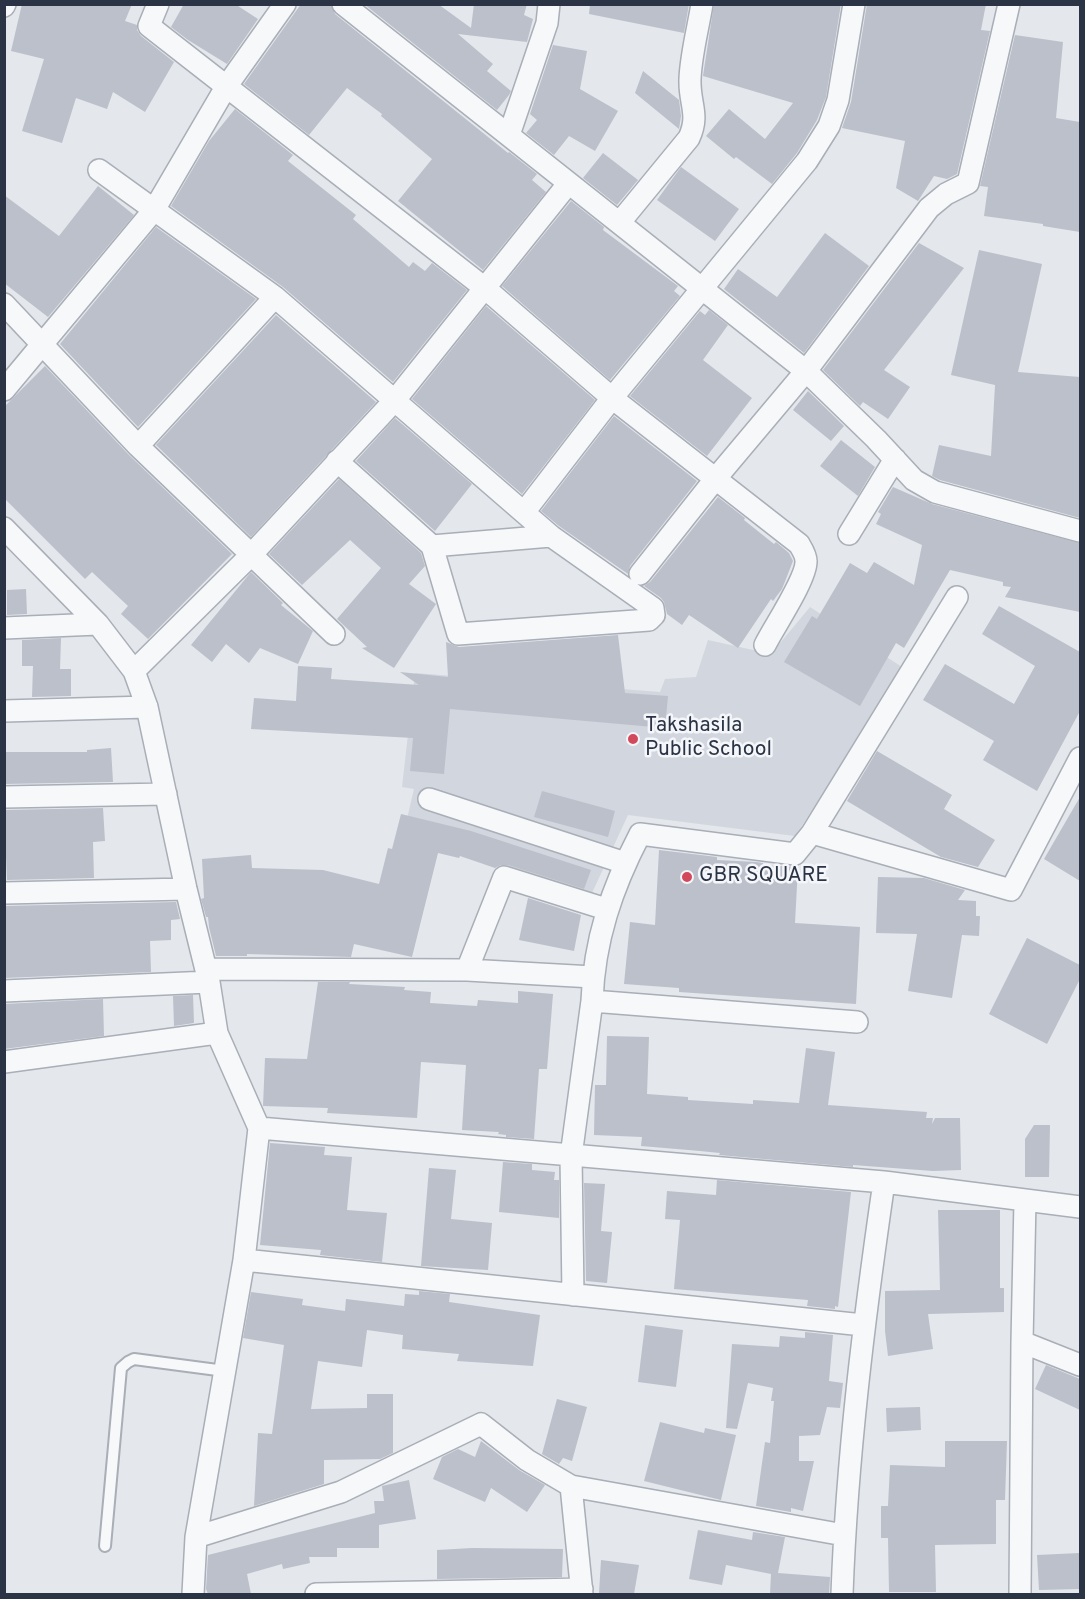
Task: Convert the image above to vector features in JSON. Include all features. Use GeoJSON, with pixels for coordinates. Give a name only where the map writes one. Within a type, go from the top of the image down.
{"type":"FeatureCollection","features":[{"type":"Feature","properties":{"kind":"street"},"geometry":{"type":"LineString","coordinates":[[158,4],[149,26],[486,289],[612,398],[799,544],[807,562],[803,575],[765,645]]}},
{"type":"Feature","properties":{"kind":"street"},"geometry":{"type":"LineString","coordinates":[[4,390],[154,210],[226,87],[285,4]]}},
{"type":"Feature","properties":{"kind":"street"},"geometry":{"type":"LineString","coordinates":[[343,4],[806,371],[914,480],[935,492],[1080,531]]}},
{"type":"Feature","properties":{"kind":"street"},"geometry":{"type":"LineString","coordinates":[[509,135],[547,23],[549,4]]}},
{"type":"Feature","properties":{"kind":"street"},"geometry":{"type":"LineString","coordinates":[[620,222],[689,138],[694,126],[690,79],[702,4]]}},
{"type":"Feature","properties":{"kind":"street"},"geometry":{"type":"LineString","coordinates":[[525,511],[612,398],[807,161],[829,126],[838,100],[854,4]]}},
{"type":"Feature","properties":{"kind":"street"},"geometry":{"type":"LineString","coordinates":[[640,574],[716,478],[806,371],[929,208],[945,194],[968,183],[1010,4]]}},
{"type":"Feature","properties":{"kind":"street"},"geometry":{"type":"LineString","coordinates":[[99,170],[275,297],[525,511],[551,536],[653,608],[654,615],[649,620],[458,634],[432,546],[337,461]]}},
{"type":"Feature","properties":{"kind":"street"},"geometry":{"type":"LineString","coordinates":[[134,672],[251,555],[395,400],[568,184]]}},
{"type":"Feature","properties":{"kind":"street"},"geometry":{"type":"LineString","coordinates":[[138,446],[275,297]]}},
{"type":"Feature","properties":{"kind":"street"},"geometry":{"type":"LineString","coordinates":[[4,304],[138,446],[333,634]]}},
{"type":"Feature","properties":{"kind":"street"},"geometry":{"type":"LineString","coordinates":[[849,534],[895,459]]}},
{"type":"Feature","properties":{"kind":"street"},"geometry":{"type":"LineString","coordinates":[[432,546],[551,536]]}},
{"type":"Feature","properties":{"kind":"street"},"geometry":{"type":"LineString","coordinates":[[9,538],[98,624],[134,672],[147,707],[207,976],[216,1033],[259,1128],[244,1260],[196,1537],[193,1594]]}},
{"type":"Feature","properties":{"kind":"street"},"geometry":{"type":"LineString","coordinates":[[573,1295],[571,1156],[592,1001],[593,977],[606,909],[640,834],[795,854],[812,833],[957,597]]}},
{"type":"Feature","properties":{"kind":"street"},"geometry":{"type":"LineString","coordinates":[[4,628],[98,624]]}},
{"type":"Feature","properties":{"kind":"street"},"geometry":{"type":"LineString","coordinates":[[4,711],[147,707]]}},
{"type":"Feature","properties":{"kind":"street"},"geometry":{"type":"LineString","coordinates":[[812,833],[1011,890],[1080,758]]}},
{"type":"Feature","properties":{"kind":"street"},"geometry":{"type":"LineString","coordinates":[[4,797],[166,794]]}},
{"type":"Feature","properties":{"kind":"street"},"geometry":{"type":"LineString","coordinates":[[429,799],[625,863]]}},
{"type":"Feature","properties":{"kind":"street"},"geometry":{"type":"LineString","coordinates":[[468,970],[504,877],[606,909]]}},
{"type":"Feature","properties":{"kind":"street"},"geometry":{"type":"LineString","coordinates":[[4,892],[186,889]]}},
{"type":"Feature","properties":{"kind":"street"},"geometry":{"type":"LineString","coordinates":[[4,991],[207,976],[468,970],[593,977]]}},
{"type":"Feature","properties":{"kind":"street"},"geometry":{"type":"LineString","coordinates":[[592,1001],[858,1022]]}},
{"type":"Feature","properties":{"kind":"street"},"geometry":{"type":"LineString","coordinates":[[4,1062],[216,1033]]}},
{"type":"Feature","properties":{"kind":"street"},"geometry":{"type":"LineString","coordinates":[[259,1128],[884,1182],[1080,1208]]}},
{"type":"Feature","properties":{"kind":"street"},"geometry":{"type":"LineString","coordinates":[[842,1594],[844,1535],[863,1325],[884,1182]]}},
{"type":"Feature","properties":{"kind":"street"},"geometry":{"type":"LineString","coordinates":[[1020,1594],[1025,1200]]}},
{"type":"Feature","properties":{"kind":"street"},"geometry":{"type":"LineString","coordinates":[[244,1260],[863,1325]]}},
{"type":"Feature","properties":{"kind":"street"},"geometry":{"type":"LineString","coordinates":[[1022,1342],[1080,1365]]}},
{"type":"Feature","properties":{"kind":"street"},"geometry":{"type":"LineString","coordinates":[[196,1537],[341,1492],[481,1424],[527,1460],[571,1486],[844,1535]]}},
{"type":"Feature","properties":{"kind":"street"},"geometry":{"type":"LineString","coordinates":[[316,1594],[582,1592],[571,1486]]}},
{"type":"Feature","properties":{"kind":"lane"},"geometry":{"type":"LineString","coordinates":[[105,1546],[121,1368],[134,1359],[225,1371]]}},
{"type":"Feature","properties":{"kind":"shaded area","name":"Takshasila Public School"},"geometry":{"type":"Polygon","coordinates":[[[810,607],[905,669],[795,836],[628,815],[592,893],[470,854],[402,840],[414,789],[402,787],[415,673],[660,692],[665,679],[696,677],[708,640],[771,654],[810,607]]]}},
{"type":"Feature","properties":{"kind":"building"},"geometry":{"type":"Polygon","coordinates":[[[22,4],[132,4],[125,21],[137,25],[141,36],[174,62],[145,112],[113,92],[107,109],[76,98],[62,143],[22,131],[44,59],[11,51],[22,4]]]}},
{"type":"Feature","properties":{"kind":"building"},"geometry":{"type":"Polygon","coordinates":[[[184,4],[235,4],[258,19],[227,64],[171,27],[184,4]]]}},
{"type":"Feature","properties":{"kind":"building"},"geometry":{"type":"Polygon","coordinates":[[[301,4],[331,4],[335,14],[537,174],[532,180],[546,192],[483,270],[398,201],[432,159],[381,116],[382,114],[347,88],[309,135],[244,84],[301,4]]]}},
{"type":"Feature","properties":{"kind":"building"},"geometry":{"type":"Polygon","coordinates":[[[364,4],[438,4],[471,28],[474,4],[527,4],[524,15],[533,19],[527,42],[458,34],[493,64],[487,71],[511,91],[509,95],[497,110],[364,4]]]}},
{"type":"Feature","properties":{"kind":"building"},"geometry":{"type":"Polygon","coordinates":[[[590,4],[689,4],[684,33],[589,14],[590,4]]]}},
{"type":"Feature","properties":{"kind":"building"},"geometry":{"type":"Polygon","coordinates":[[[714,4],[841,4],[826,97],[817,120],[797,153],[772,184],[736,157],[734,159],[706,136],[729,109],[765,139],[793,103],[703,76],[714,4]]]}},
{"type":"Feature","properties":{"kind":"building"},"geometry":{"type":"Polygon","coordinates":[[[867,4],[986,4],[981,30],[990,31],[957,174],[947,179],[934,176],[918,201],[896,188],[905,141],[842,128],[851,102],[867,4]]]}},
{"type":"Feature","properties":{"kind":"building"},"geometry":{"type":"Polygon","coordinates":[[[1015,35],[1063,42],[1056,118],[1080,122],[1080,232],[1043,226],[1043,224],[984,216],[988,187],[980,186],[1015,35]]]}},
{"type":"Feature","properties":{"kind":"building"},"geometry":{"type":"Polygon","coordinates":[[[553,45],[587,51],[580,89],[618,111],[595,151],[569,136],[554,155],[526,133],[537,120],[530,114],[553,45]]]}},
{"type":"Feature","properties":{"kind":"building"},"geometry":{"type":"Polygon","coordinates":[[[643,71],[679,100],[681,116],[679,129],[635,93],[643,71]]]}},
{"type":"Feature","properties":{"kind":"building"},"geometry":{"type":"Polygon","coordinates":[[[235,109],[293,155],[288,161],[356,215],[353,219],[409,267],[413,262],[425,271],[432,263],[467,290],[393,382],[283,287],[171,206],[209,141],[235,109]]]}},
{"type":"Feature","properties":{"kind":"building"},"geometry":{"type":"Polygon","coordinates":[[[603,153],[638,180],[617,205],[583,178],[603,153]]]}},
{"type":"Feature","properties":{"kind":"building"},"geometry":{"type":"Polygon","coordinates":[[[681,167],[739,209],[715,241],[657,200],[681,167]]]}},
{"type":"Feature","properties":{"kind":"building"},"geometry":{"type":"Polygon","coordinates":[[[98,186],[134,215],[48,317],[4,283],[4,195],[59,236],[98,186]]]}},
{"type":"Feature","properties":{"kind":"building"},"geometry":{"type":"Polygon","coordinates":[[[571,201],[604,227],[603,230],[678,286],[674,291],[680,296],[610,380],[502,286],[571,201]]]}},
{"type":"Feature","properties":{"kind":"building"},"geometry":{"type":"Polygon","coordinates":[[[156,227],[256,299],[138,427],[60,344],[156,227]]]}},
{"type":"Feature","properties":{"kind":"building"},"geometry":{"type":"Polygon","coordinates":[[[825,233],[869,266],[804,353],[724,289],[738,269],[777,297],[825,233]]]}},
{"type":"Feature","properties":{"kind":"building"},"geometry":{"type":"Polygon","coordinates":[[[919,243],[964,268],[884,370],[910,387],[888,419],[863,402],[860,406],[823,370],[919,243]]]}},
{"type":"Feature","properties":{"kind":"building"},"geometry":{"type":"Polygon","coordinates":[[[979,250],[1042,264],[1018,372],[1080,377],[1080,518],[932,476],[939,445],[991,456],[995,385],[951,375],[979,250]]]}},
{"type":"Feature","properties":{"kind":"building"},"geometry":{"type":"Polygon","coordinates":[[[486,306],[595,400],[522,494],[412,399],[486,306]]]}},
{"type":"Feature","properties":{"kind":"building"},"geometry":{"type":"Polygon","coordinates":[[[709,310],[728,325],[703,360],[752,398],[707,456],[630,396],[700,311],[705,315],[709,310]]]}},
{"type":"Feature","properties":{"kind":"building"},"geometry":{"type":"Polygon","coordinates":[[[276,315],[376,402],[251,537],[156,445],[276,315]]]}},
{"type":"Feature","properties":{"kind":"building"},"geometry":{"type":"Polygon","coordinates":[[[45,366],[129,455],[232,554],[148,639],[121,614],[128,606],[92,572],[85,579],[4,498],[4,407],[45,366]]]}},
{"type":"Feature","properties":{"kind":"building"},"geometry":{"type":"Polygon","coordinates":[[[808,391],[844,426],[831,441],[793,410],[808,391]]]}},
{"type":"Feature","properties":{"kind":"building"},"geometry":{"type":"Polygon","coordinates":[[[614,416],[697,481],[630,566],[628,574],[541,511],[614,416]]]}},
{"type":"Feature","properties":{"kind":"building"},"geometry":{"type":"Polygon","coordinates":[[[395,418],[472,484],[435,531],[356,461],[395,418]]]}},
{"type":"Feature","properties":{"kind":"building"},"geometry":{"type":"Polygon","coordinates":[[[841,440],[875,467],[858,496],[820,466],[841,440]]]}},
{"type":"Feature","properties":{"kind":"building"},"geometry":{"type":"Polygon","coordinates":[[[339,479],[421,553],[425,566],[409,584],[436,604],[394,668],[362,648],[367,647],[337,619],[381,568],[350,540],[302,585],[269,554],[339,479]]]}},
{"type":"Feature","properties":{"kind":"building"},"geometry":{"type":"Polygon","coordinates":[[[893,487],[932,504],[1080,543],[1080,612],[1005,597],[1011,587],[1003,586],[1003,582],[950,570],[904,648],[896,643],[860,706],[784,662],[812,616],[817,619],[850,563],[867,573],[874,562],[914,585],[922,545],[876,524],[881,514],[878,512],[893,487]]]}},
{"type":"Feature","properties":{"kind":"building"},"geometry":{"type":"Polygon","coordinates":[[[718,497],[774,544],[776,542],[789,553],[793,561],[782,589],[773,601],[771,599],[738,648],[689,615],[682,625],[667,614],[661,598],[644,586],[650,582],[718,497]]]}},
{"type":"Feature","properties":{"kind":"building"},"geometry":{"type":"Polygon","coordinates":[[[251,572],[283,603],[281,605],[313,631],[298,664],[260,648],[249,663],[226,644],[212,662],[191,645],[251,572]]]}},
{"type":"Feature","properties":{"kind":"building"},"geometry":{"type":"Polygon","coordinates":[[[26,589],[27,614],[7,615],[7,590],[26,589]]]}},
{"type":"Feature","properties":{"kind":"building"},"geometry":{"type":"Polygon","coordinates":[[[999,606],[1080,652],[1080,711],[1037,791],[983,760],[994,741],[923,700],[945,664],[1014,704],[1035,666],[982,634],[999,606]]]}},
{"type":"Feature","properties":{"kind":"building"},"geometry":{"type":"Polygon","coordinates":[[[618,635],[625,693],[668,696],[665,728],[450,709],[444,774],[410,771],[413,738],[251,729],[254,698],[296,701],[298,666],[332,668],[331,679],[419,685],[400,672],[448,677],[446,642],[459,647],[618,635]]]}},
{"type":"Feature","properties":{"kind":"building"},"geometry":{"type":"Polygon","coordinates":[[[61,638],[60,669],[71,669],[71,696],[32,697],[33,666],[22,666],[22,640],[61,638]]]}},
{"type":"Feature","properties":{"kind":"building"},"geometry":{"type":"Polygon","coordinates":[[[111,748],[113,782],[4,784],[4,752],[87,752],[87,750],[111,748]]]}},
{"type":"Feature","properties":{"kind":"building"},"geometry":{"type":"Polygon","coordinates":[[[877,751],[952,795],[944,809],[995,840],[978,867],[941,857],[847,801],[877,751]]]}},
{"type":"Feature","properties":{"kind":"building"},"geometry":{"type":"Polygon","coordinates":[[[542,791],[615,811],[608,837],[534,817],[542,791]]]}},
{"type":"Feature","properties":{"kind":"building"},"geometry":{"type":"Polygon","coordinates":[[[1080,797],[1080,881],[1044,859],[1080,797]]]}},
{"type":"Feature","properties":{"kind":"building"},"geometry":{"type":"Polygon","coordinates":[[[103,808],[105,841],[93,842],[94,878],[7,880],[4,810],[103,808]]]}},
{"type":"Feature","properties":{"kind":"building"},"geometry":{"type":"Polygon","coordinates":[[[401,814],[471,831],[591,870],[584,889],[508,865],[495,868],[460,856],[459,858],[438,853],[412,957],[354,944],[351,957],[247,954],[247,956],[216,956],[208,917],[206,917],[201,899],[204,898],[202,859],[251,855],[252,868],[323,870],[379,884],[388,848],[392,849],[401,814]]]}},
{"type":"Feature","properties":{"kind":"building"},"geometry":{"type":"Polygon","coordinates":[[[659,850],[717,857],[717,860],[798,867],[795,923],[860,927],[856,1004],[679,992],[679,988],[624,984],[630,922],[655,925],[659,850]]]}},
{"type":"Feature","properties":{"kind":"building"},"geometry":{"type":"Polygon","coordinates":[[[878,877],[924,878],[965,890],[958,900],[976,901],[976,916],[980,916],[979,936],[962,935],[952,998],[908,991],[917,934],[876,933],[878,877]]]}},
{"type":"Feature","properties":{"kind":"building"},"geometry":{"type":"Polygon","coordinates":[[[528,898],[581,915],[574,951],[519,940],[528,898]]]}},
{"type":"Feature","properties":{"kind":"building"},"geometry":{"type":"Polygon","coordinates":[[[176,902],[180,919],[171,920],[171,940],[150,941],[151,972],[4,978],[4,906],[176,902]]]}},
{"type":"Feature","properties":{"kind":"building"},"geometry":{"type":"Polygon","coordinates":[[[1027,938],[1080,965],[1080,979],[1047,1044],[989,1014],[1027,938]]]}},
{"type":"Feature","properties":{"kind":"building"},"geometry":{"type":"Polygon","coordinates":[[[318,982],[350,982],[349,984],[405,987],[404,990],[431,992],[430,1003],[477,1006],[478,1000],[518,1003],[518,991],[553,994],[547,1069],[539,1069],[534,1139],[506,1137],[506,1135],[498,1134],[499,1132],[462,1130],[466,1065],[421,1062],[417,1118],[327,1113],[328,1108],[263,1106],[265,1058],[307,1059],[318,982]]]}},
{"type":"Feature","properties":{"kind":"building"},"geometry":{"type":"Polygon","coordinates":[[[193,995],[194,1023],[174,1026],[173,996],[193,995]]]}},
{"type":"Feature","properties":{"kind":"building"},"geometry":{"type":"Polygon","coordinates":[[[103,999],[104,1036],[4,1049],[4,1004],[103,999]]]}},
{"type":"Feature","properties":{"kind":"building"},"geometry":{"type":"Polygon","coordinates":[[[607,1036],[649,1037],[647,1094],[688,1097],[688,1100],[753,1104],[753,1100],[799,1103],[806,1048],[835,1052],[828,1105],[927,1112],[926,1118],[933,1118],[932,1124],[935,1118],[960,1118],[961,1170],[933,1171],[853,1165],[853,1167],[719,1155],[720,1153],[641,1146],[642,1137],[594,1135],[595,1085],[606,1085],[607,1036]]]}},
{"type":"Feature","properties":{"kind":"building"},"geometry":{"type":"Polygon","coordinates":[[[1034,1125],[1050,1125],[1049,1177],[1025,1177],[1025,1139],[1034,1125]]]}},
{"type":"Feature","properties":{"kind":"building"},"geometry":{"type":"Polygon","coordinates":[[[270,1143],[325,1147],[324,1155],[352,1157],[347,1210],[387,1213],[382,1262],[320,1255],[321,1250],[260,1245],[270,1143]]]}},
{"type":"Feature","properties":{"kind":"building"},"geometry":{"type":"Polygon","coordinates":[[[503,1162],[532,1164],[532,1170],[555,1172],[554,1180],[559,1180],[559,1218],[499,1212],[503,1162]]]}},
{"type":"Feature","properties":{"kind":"building"},"geometry":{"type":"Polygon","coordinates":[[[429,1168],[456,1170],[451,1219],[492,1223],[488,1270],[421,1266],[429,1168]]]}},
{"type":"Feature","properties":{"kind":"building"},"geometry":{"type":"Polygon","coordinates":[[[717,1180],[851,1192],[838,1307],[835,1306],[835,1309],[807,1306],[808,1300],[674,1289],[680,1220],[665,1219],[667,1191],[716,1195],[717,1180]]]}},
{"type":"Feature","properties":{"kind":"building"},"geometry":{"type":"Polygon","coordinates":[[[584,1183],[605,1184],[601,1231],[612,1232],[607,1283],[586,1281],[584,1183]]]}},
{"type":"Feature","properties":{"kind":"building"},"geometry":{"type":"Polygon","coordinates":[[[938,1210],[1000,1210],[1000,1288],[1004,1288],[1004,1312],[928,1314],[933,1349],[888,1356],[885,1331],[885,1291],[940,1290],[938,1210]]]}},
{"type":"Feature","properties":{"kind":"building"},"geometry":{"type":"Polygon","coordinates":[[[419,1291],[450,1294],[449,1302],[540,1315],[533,1366],[457,1361],[459,1354],[402,1349],[403,1335],[367,1330],[362,1367],[318,1361],[311,1409],[367,1408],[367,1394],[393,1394],[393,1453],[380,1459],[324,1460],[324,1484],[254,1506],[258,1433],[272,1434],[284,1345],[243,1338],[251,1292],[303,1299],[302,1305],[345,1311],[346,1299],[404,1306],[405,1294],[419,1295],[419,1291]]]}},
{"type":"Feature","properties":{"kind":"building"},"geometry":{"type":"Polygon","coordinates":[[[645,1325],[683,1330],[676,1387],[638,1382],[645,1325]]]}},
{"type":"Feature","properties":{"kind":"building"},"geometry":{"type":"Polygon","coordinates":[[[805,1332],[833,1335],[829,1381],[843,1383],[840,1408],[827,1407],[820,1435],[799,1436],[799,1461],[814,1461],[803,1511],[791,1508],[791,1512],[756,1506],[765,1442],[770,1443],[773,1388],[748,1383],[737,1429],[726,1428],[732,1344],[779,1347],[780,1336],[805,1338],[805,1332]]]}},
{"type":"Feature","properties":{"kind":"building"},"geometry":{"type":"Polygon","coordinates":[[[1046,1365],[1080,1379],[1080,1410],[1035,1389],[1046,1365]]]}},
{"type":"Feature","properties":{"kind":"building"},"geometry":{"type":"Polygon","coordinates":[[[557,1399],[587,1407],[572,1461],[563,1458],[559,1464],[542,1454],[557,1399]]]}},
{"type":"Feature","properties":{"kind":"building"},"geometry":{"type":"Polygon","coordinates":[[[920,1407],[921,1430],[887,1432],[886,1408],[920,1407]]]}},
{"type":"Feature","properties":{"kind":"building"},"geometry":{"type":"Polygon","coordinates":[[[660,1422],[704,1433],[705,1428],[736,1435],[721,1500],[644,1481],[660,1422]]]}},
{"type":"Feature","properties":{"kind":"building"},"geometry":{"type":"Polygon","coordinates":[[[481,1441],[519,1470],[545,1485],[527,1512],[491,1488],[485,1502],[433,1479],[442,1457],[458,1449],[475,1457],[481,1441]]]}},
{"type":"Feature","properties":{"kind":"building"},"geometry":{"type":"Polygon","coordinates":[[[945,1441],[1007,1441],[1005,1500],[996,1500],[996,1544],[935,1545],[936,1592],[889,1592],[888,1538],[881,1538],[881,1506],[888,1506],[890,1465],[945,1467],[945,1441]]]}},
{"type":"Feature","properties":{"kind":"building"},"geometry":{"type":"Polygon","coordinates":[[[409,1480],[416,1519],[379,1525],[379,1548],[337,1548],[337,1557],[309,1557],[310,1563],[283,1569],[282,1564],[247,1574],[251,1594],[208,1594],[206,1589],[208,1555],[375,1513],[374,1501],[384,1501],[382,1486],[409,1480]]]}},
{"type":"Feature","properties":{"kind":"building"},"geometry":{"type":"Polygon","coordinates":[[[698,1530],[752,1540],[753,1532],[785,1537],[778,1573],[830,1577],[829,1594],[770,1594],[771,1574],[726,1565],[722,1585],[689,1579],[698,1530]]]}},
{"type":"Feature","properties":{"kind":"building"},"geometry":{"type":"Polygon","coordinates":[[[563,1549],[562,1577],[437,1579],[437,1550],[563,1549]]]}},
{"type":"Feature","properties":{"kind":"building"},"geometry":{"type":"Polygon","coordinates":[[[1080,1553],[1080,1589],[1039,1590],[1037,1555],[1080,1553]]]}},
{"type":"Feature","properties":{"kind":"building"},"geometry":{"type":"Polygon","coordinates":[[[601,1560],[639,1565],[634,1594],[599,1593],[601,1560]]]}},
{"type":"Feature","properties":{"kind":"place","name":"Takshasila Public School"},"geometry":{"type":"Point","coordinates":[633,739]}},
{"type":"Feature","properties":{"kind":"place","name":"GBR SQUARE"},"geometry":{"type":"Point","coordinates":[687,877]}}]}
